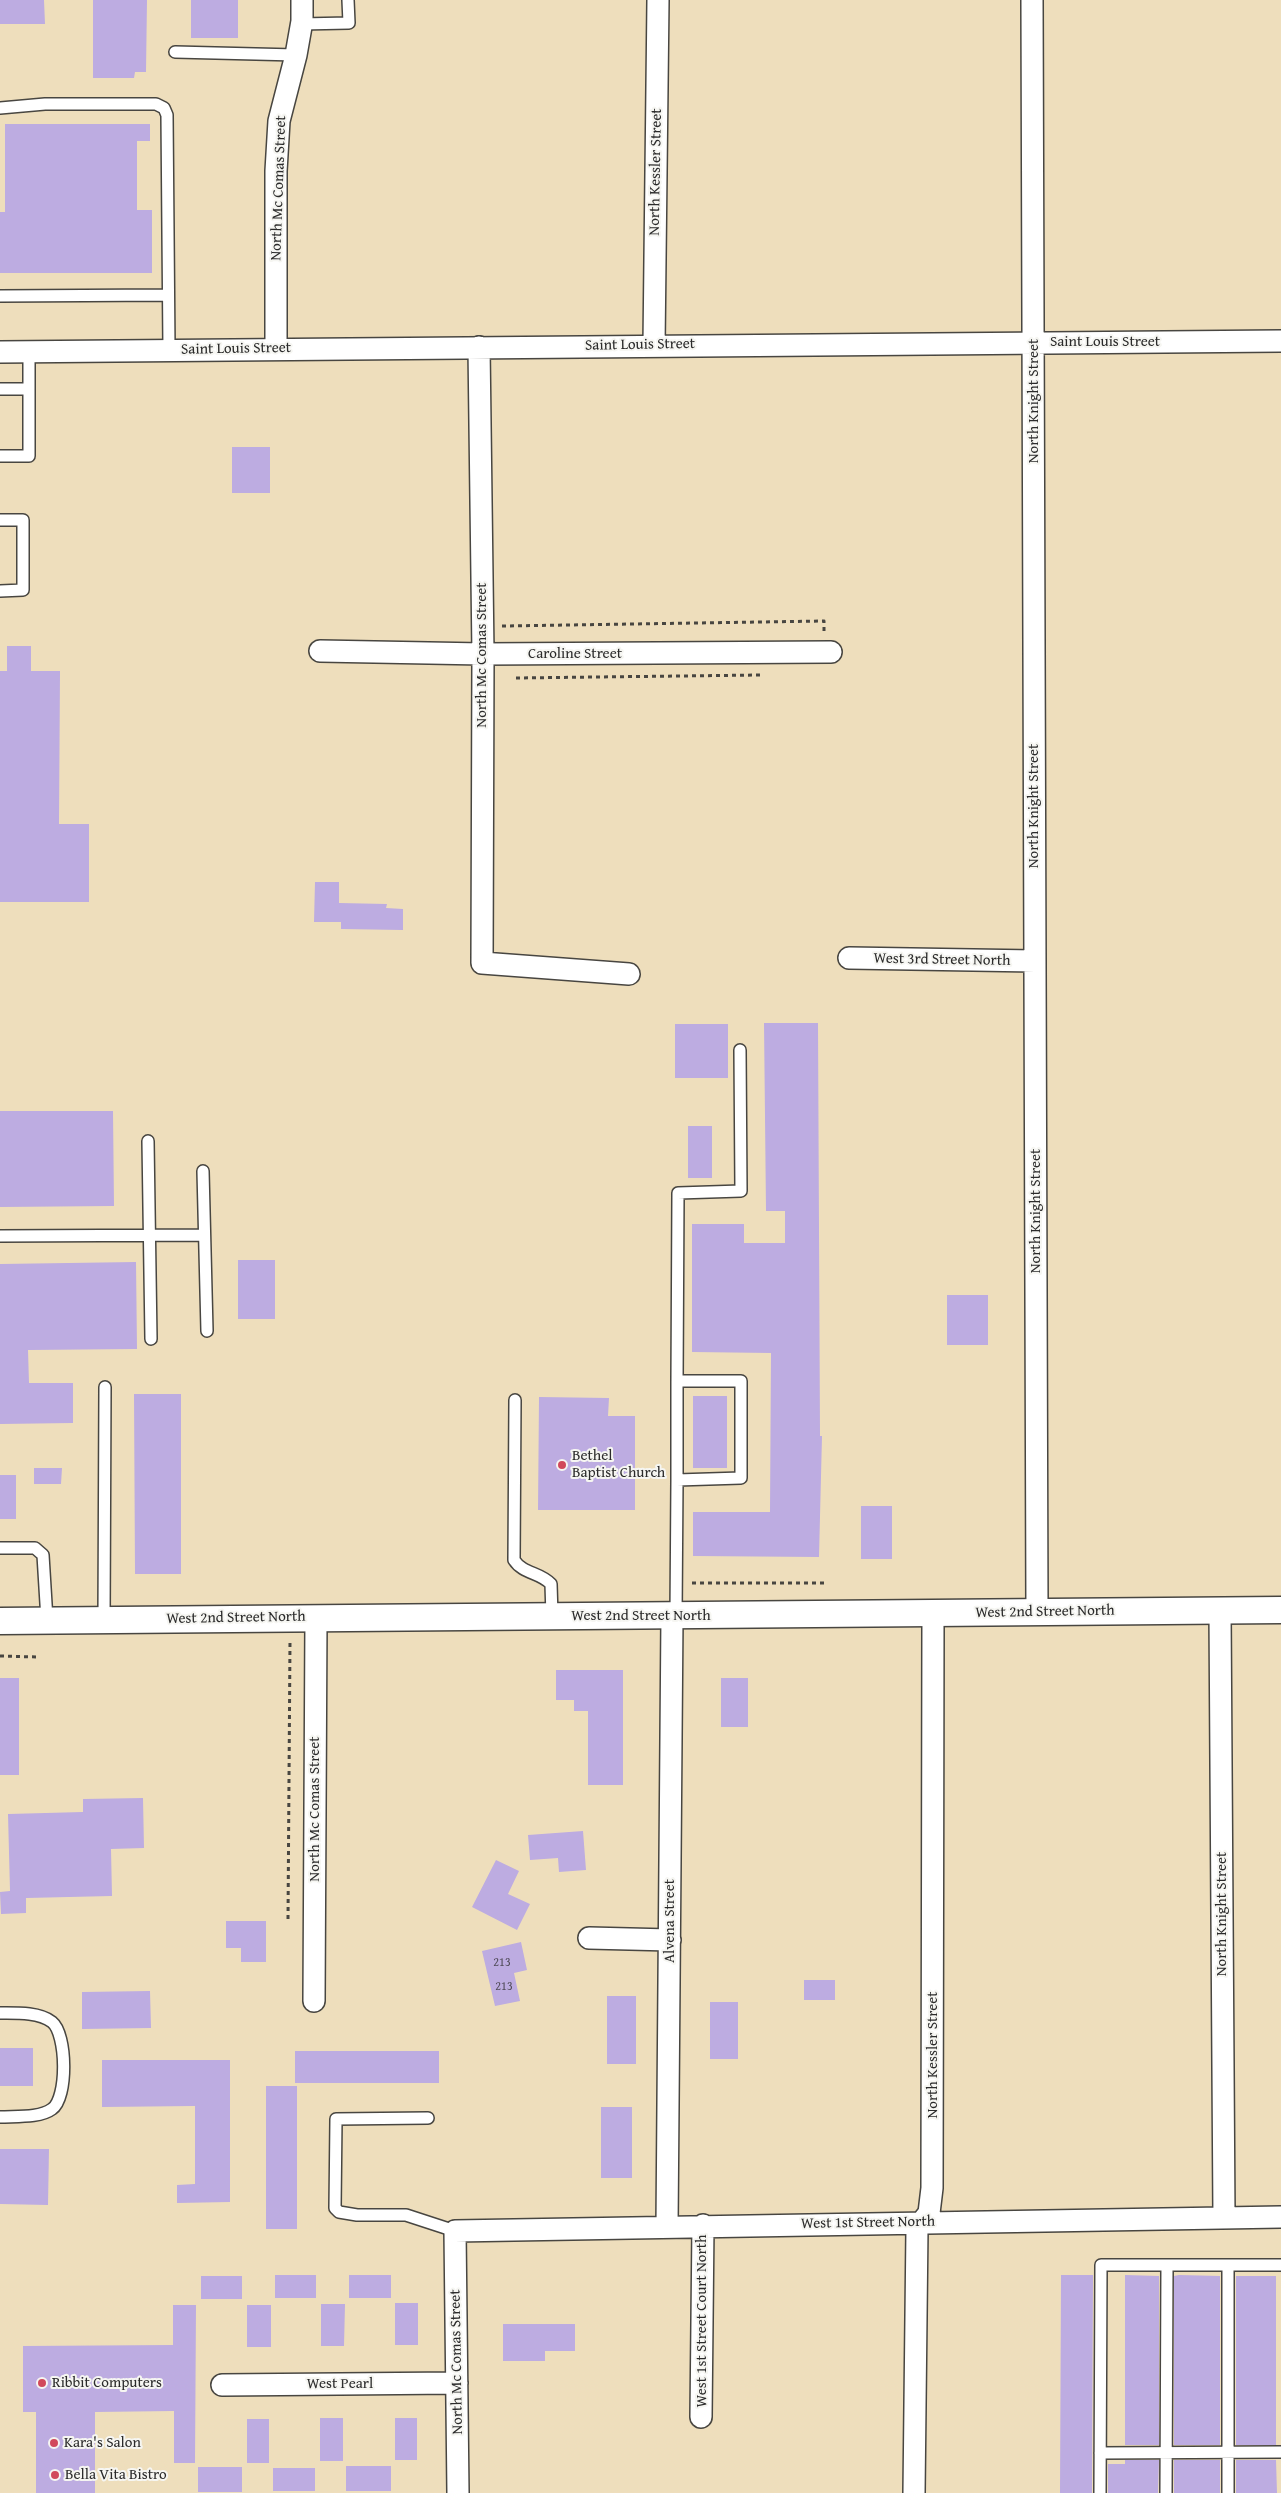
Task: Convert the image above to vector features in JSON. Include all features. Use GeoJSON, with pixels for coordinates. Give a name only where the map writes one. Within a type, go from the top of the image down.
{"type":"FeatureCollection","features":[{"type":"Feature","properties":{"kind":"street","name":"North Mc Comas Street"},"geometry":{"type":"LineString","coordinates":[[276,349],[276,170],[279,121],[296,55],[301,24],[302,0]]}},
{"type":"Feature","properties":{"kind":"street","name":"North Kessler Street"},"geometry":{"type":"LineString","coordinates":[[654,345],[658,0]]}},
{"type":"Feature","properties":{"kind":"street","name":"North Knight Street"},"geometry":{"type":"LineString","coordinates":[[1032,0],[1037,1612]]}},
{"type":"Feature","properties":{"kind":"street","name":"Saint Louis Street"},"geometry":{"type":"LineString","coordinates":[[0,352],[1281,341]]}},
{"type":"Feature","properties":{"kind":"street","name":"North Mc Comas Street"},"geometry":{"type":"LineString","coordinates":[[479,347],[483,654],[482,964],[630,974]]}},
{"type":"Feature","properties":{"kind":"street","name":"Caroline Street"},"geometry":{"type":"LineString","coordinates":[[320,651],[483,654],[831,652]]}},
{"type":"Feature","properties":{"kind":"street","name":"West 3rd Street North"},"geometry":{"type":"LineString","coordinates":[[848,958],[1035,962]]}},
{"type":"Feature","properties":{"kind":"street","name":"North Knight Street"},"geometry":{"type":"LineString","coordinates":[[1220,1610],[1224,2218]]}},
{"type":"Feature","properties":{"kind":"street","name":"West 2nd Street North"},"geometry":{"type":"LineString","coordinates":[[0,1620],[1281,1610]]}},
{"type":"Feature","properties":{"kind":"street","name":"North Kessler Street"},"geometry":{"type":"LineString","coordinates":[[914,2493],[917,2228],[929,2213],[932,2188],[934,1613]]}},
{"type":"Feature","properties":{"kind":"street","name":"Alvena Street"},"geometry":{"type":"LineString","coordinates":[[667,2226],[674,1616]]}},
{"type":"Feature","properties":{"kind":"street","name":"North Mc Comas Street"},"geometry":{"type":"LineString","coordinates":[[314,2001],[316,1618]]}},
{"type":"Feature","properties":{"kind":"street"},"geometry":{"type":"LineString","coordinates":[[588,1938],[670,1940]]}},
{"type":"Feature","properties":{"kind":"street","name":"West 1st Street North"},"geometry":{"type":"LineString","coordinates":[[455,2231],[703,2225],[1281,2217]]}},
{"type":"Feature","properties":{"kind":"street","name":"West 1st Street Court North"},"geometry":{"type":"LineString","coordinates":[[701,2417],[703,2225]]}},
{"type":"Feature","properties":{"kind":"street","name":"North Mc Comas Street"},"geometry":{"type":"LineString","coordinates":[[455,2231],[458,2493]]}},
{"type":"Feature","properties":{"kind":"street","name":"West Pearl"},"geometry":{"type":"LineString","coordinates":[[222,2385],[457,2383]]}},
{"type":"Feature","properties":{"kind":"lane"},"geometry":{"type":"LineString","coordinates":[[301,24],[348,22],[348,0]]}},
{"type":"Feature","properties":{"kind":"lane"},"geometry":{"type":"LineString","coordinates":[[175,52],[296,55]]}},
{"type":"Feature","properties":{"kind":"lane"},"geometry":{"type":"LineString","coordinates":[[0,108],[45,104],[156,104],[164,108],[167,115],[169,350]]}},
{"type":"Feature","properties":{"kind":"lane"},"geometry":{"type":"LineString","coordinates":[[0,296],[168,295]]}},
{"type":"Feature","properties":{"kind":"lane"},"geometry":{"type":"LineString","coordinates":[[0,456],[28,456],[29,352]]}},
{"type":"Feature","properties":{"kind":"lane"},"geometry":{"type":"LineString","coordinates":[[0,388],[29,388]]}},
{"type":"Feature","properties":{"kind":"lane"},"geometry":{"type":"LineString","coordinates":[[0,520],[23,520],[23,590],[0,591]]}},
{"type":"Feature","properties":{"kind":"lane"},"geometry":{"type":"LineString","coordinates":[[674,1616],[677,1480],[678,1193],[741,1191],[740,1050]]}},
{"type":"Feature","properties":{"kind":"lane"},"geometry":{"type":"LineString","coordinates":[[148,1141],[151,1338]]}},
{"type":"Feature","properties":{"kind":"lane"},"geometry":{"type":"LineString","coordinates":[[203,1171],[207,1331]]}},
{"type":"Feature","properties":{"kind":"lane"},"geometry":{"type":"LineString","coordinates":[[0,1236],[204,1235]]}},
{"type":"Feature","properties":{"kind":"lane"},"geometry":{"type":"LineString","coordinates":[[677,1381],[741,1381],[741,1478],[677,1480]]}},
{"type":"Feature","properties":{"kind":"lane"},"geometry":{"type":"LineString","coordinates":[[104,1620],[105,1387]]}},
{"type":"Feature","properties":{"kind":"lane"},"geometry":{"type":"LineString","coordinates":[[515,1400],[514,1560],[519,1568],[546,1579],[551,1584],[552,1616]]}},
{"type":"Feature","properties":{"kind":"lane"},"geometry":{"type":"LineString","coordinates":[[0,1548],[36,1548],[43,1555],[47,1620]]}},
{"type":"Feature","properties":{"kind":"lane"},"geometry":{"type":"LineString","coordinates":[[0,2013],[20,2013],[42,2017],[54,2023],[61,2039],[64,2079],[58,2104],[51,2110],[44,2113],[0,2117]]}},
{"type":"Feature","properties":{"kind":"lane"},"geometry":{"type":"LineString","coordinates":[[428,2118],[336,2119],[335,2208],[339,2212],[357,2216],[406,2215],[455,2231]]}},
{"type":"Feature","properties":{"kind":"lane"},"geometry":{"type":"LineString","coordinates":[[1100,2493],[1101,2265],[1281,2265]]}},
{"type":"Feature","properties":{"kind":"lane"},"geometry":{"type":"LineString","coordinates":[[1166,2493],[1167,2265]]}},
{"type":"Feature","properties":{"kind":"lane"},"geometry":{"type":"LineString","coordinates":[[1228,2265],[1228,2493]]}},
{"type":"Feature","properties":{"kind":"lane"},"geometry":{"type":"LineString","coordinates":[[1100,2453],[1281,2452]]}},
{"type":"Feature","properties":{"kind":"path"},"geometry":{"type":"LineString","coordinates":[[676,1584],[827,1583]]}},
{"type":"Feature","properties":{"kind":"path"},"geometry":{"type":"LineString","coordinates":[[280,1640],[290,1640],[288,1919]]}},
{"type":"Feature","properties":{"kind":"path"},"geometry":{"type":"LineString","coordinates":[[0,1656],[38,1657]]}},
{"type":"Feature","properties":{"kind":"building"},"geometry":{"type":"Polygon","coordinates":[[[0,0],[44,0],[45,24],[0,24],[0,0]]]}},
{"type":"Feature","properties":{"kind":"building"},"geometry":{"type":"Polygon","coordinates":[[[93,0],[147,0],[146,72],[135,72],[134,78],[93,78],[93,0]]]}},
{"type":"Feature","properties":{"kind":"building"},"geometry":{"type":"Polygon","coordinates":[[[191,0],[238,0],[238,38],[191,38],[191,0]]]}},
{"type":"Feature","properties":{"kind":"building"},"geometry":{"type":"Polygon","coordinates":[[[5,124],[150,124],[150,141],[137,141],[137,210],[152,210],[152,273],[0,273],[0,212],[5,212],[5,124]]]}},
{"type":"Feature","properties":{"kind":"building"},"geometry":{"type":"Polygon","coordinates":[[[232,447],[270,447],[270,493],[232,493],[232,447]]]}},
{"type":"Feature","properties":{"kind":"building"},"geometry":{"type":"Polygon","coordinates":[[[7,646],[31,646],[31,671],[60,671],[59,824],[89,824],[89,902],[0,902],[0,671],[7,671],[7,646]]]}},
{"type":"Feature","properties":{"kind":"building"},"geometry":{"type":"Polygon","coordinates":[[[315,882],[339,882],[339,903],[387,904],[386,908],[403,909],[403,930],[341,929],[341,922],[314,922],[315,882]]]}},
{"type":"Feature","properties":{"kind":"building"},"geometry":{"type":"Polygon","coordinates":[[[764,1023],[818,1023],[820,1436],[822,1436],[819,1557],[693,1556],[693,1512],[770,1512],[771,1353],[692,1352],[692,1224],[744,1224],[744,1243],[785,1243],[785,1211],[766,1211],[764,1023]]]}},
{"type":"Feature","properties":{"kind":"building"},"geometry":{"type":"Polygon","coordinates":[[[675,1024],[728,1024],[728,1078],[675,1078],[675,1024]]]}},
{"type":"Feature","properties":{"kind":"building"},"geometry":{"type":"Polygon","coordinates":[[[0,1111],[113,1111],[114,1206],[0,1207],[0,1111]]]}},
{"type":"Feature","properties":{"kind":"building"},"geometry":{"type":"Polygon","coordinates":[[[688,1126],[712,1126],[712,1178],[688,1178],[688,1126]]]}},
{"type":"Feature","properties":{"kind":"building"},"geometry":{"type":"Polygon","coordinates":[[[238,1260],[275,1260],[275,1319],[238,1319],[238,1260]]]}},
{"type":"Feature","properties":{"kind":"building"},"geometry":{"type":"Polygon","coordinates":[[[136,1262],[137,1349],[28,1350],[29,1383],[73,1383],[73,1423],[0,1424],[0,1264],[136,1262]]]}},
{"type":"Feature","properties":{"kind":"building"},"geometry":{"type":"Polygon","coordinates":[[[947,1295],[988,1295],[988,1345],[947,1345],[947,1295]]]}},
{"type":"Feature","properties":{"kind":"building"},"geometry":{"type":"Polygon","coordinates":[[[134,1394],[181,1394],[181,1574],[135,1574],[134,1394]]]}},
{"type":"Feature","properties":{"kind":"building"},"geometry":{"type":"Polygon","coordinates":[[[693,1396],[727,1396],[727,1468],[693,1468],[693,1396]]]}},
{"type":"Feature","properties":{"kind":"building"},"geometry":{"type":"Polygon","coordinates":[[[539,1397],[609,1398],[608,1416],[635,1416],[635,1510],[538,1510],[539,1397]]]}},
{"type":"Feature","properties":{"kind":"building"},"geometry":{"type":"Polygon","coordinates":[[[34,1468],[62,1468],[61,1484],[34,1484],[34,1468]]]}},
{"type":"Feature","properties":{"kind":"building"},"geometry":{"type":"Polygon","coordinates":[[[0,1475],[16,1475],[16,1519],[0,1519],[0,1475]]]}},
{"type":"Feature","properties":{"kind":"building"},"geometry":{"type":"Polygon","coordinates":[[[861,1506],[892,1506],[892,1559],[861,1559],[861,1506]]]}},
{"type":"Feature","properties":{"kind":"building"},"geometry":{"type":"Polygon","coordinates":[[[556,1670],[623,1670],[623,1785],[588,1785],[588,1711],[574,1711],[574,1700],[556,1700],[556,1670]]]}},
{"type":"Feature","properties":{"kind":"building"},"geometry":{"type":"Polygon","coordinates":[[[0,1678],[19,1678],[19,1775],[0,1775],[0,1678]]]}},
{"type":"Feature","properties":{"kind":"building"},"geometry":{"type":"Polygon","coordinates":[[[721,1678],[748,1678],[748,1727],[721,1727],[721,1678]]]}},
{"type":"Feature","properties":{"kind":"building"},"geometry":{"type":"Polygon","coordinates":[[[143,1798],[144,1848],[111,1849],[112,1896],[26,1898],[26,1913],[1,1914],[0,1892],[10,1891],[8,1814],[83,1812],[83,1799],[143,1798]]]}},
{"type":"Feature","properties":{"kind":"building"},"geometry":{"type":"Polygon","coordinates":[[[583,1831],[586,1870],[559,1872],[558,1858],[530,1860],[528,1835],[583,1831]]]}},
{"type":"Feature","properties":{"kind":"building"},"geometry":{"type":"Polygon","coordinates":[[[496,1860],[519,1871],[508,1894],[530,1904],[517,1930],[472,1907],[496,1860]]]}},
{"type":"Feature","properties":{"kind":"building"},"geometry":{"type":"Polygon","coordinates":[[[226,1921],[266,1921],[266,1962],[241,1962],[241,1948],[226,1948],[226,1921]]]}},
{"type":"Feature","properties":{"kind":"building"},"geometry":{"type":"Polygon","coordinates":[[[521,1942],[527,1970],[514,1973],[520,2001],[495,2006],[482,1951],[521,1942]]]}},
{"type":"Feature","properties":{"kind":"building"},"geometry":{"type":"Polygon","coordinates":[[[804,1980],[835,1980],[835,2000],[804,2000],[804,1980]]]}},
{"type":"Feature","properties":{"kind":"building"},"geometry":{"type":"Polygon","coordinates":[[[150,1991],[151,2028],[82,2029],[82,1992],[150,1991]]]}},
{"type":"Feature","properties":{"kind":"building"},"geometry":{"type":"Polygon","coordinates":[[[607,1996],[636,1996],[636,2064],[607,2064],[607,1996]]]}},
{"type":"Feature","properties":{"kind":"building"},"geometry":{"type":"Polygon","coordinates":[[[710,2002],[738,2002],[738,2059],[710,2059],[710,2002]]]}},
{"type":"Feature","properties":{"kind":"building"},"geometry":{"type":"Polygon","coordinates":[[[0,2048],[33,2048],[33,2086],[0,2086],[0,2048]]]}},
{"type":"Feature","properties":{"kind":"building"},"geometry":{"type":"Polygon","coordinates":[[[295,2051],[439,2051],[439,2083],[295,2083],[295,2051]]]}},
{"type":"Feature","properties":{"kind":"building"},"geometry":{"type":"Polygon","coordinates":[[[102,2060],[230,2060],[230,2202],[177,2203],[177,2185],[195,2184],[195,2106],[102,2107],[102,2060]]]}},
{"type":"Feature","properties":{"kind":"building"},"geometry":{"type":"Polygon","coordinates":[[[266,2086],[297,2086],[297,2229],[266,2229],[266,2086]]]}},
{"type":"Feature","properties":{"kind":"building"},"geometry":{"type":"Polygon","coordinates":[[[601,2107],[632,2107],[632,2178],[601,2178],[601,2107]]]}},
{"type":"Feature","properties":{"kind":"building"},"geometry":{"type":"Polygon","coordinates":[[[0,2149],[49,2149],[48,2205],[0,2204],[0,2149]]]}},
{"type":"Feature","properties":{"kind":"building"},"geometry":{"type":"Polygon","coordinates":[[[275,2275],[316,2275],[316,2298],[275,2298],[275,2275]]]}},
{"type":"Feature","properties":{"kind":"building"},"geometry":{"type":"Polygon","coordinates":[[[349,2275],[391,2275],[391,2298],[349,2298],[349,2275]]]}},
{"type":"Feature","properties":{"kind":"building"},"geometry":{"type":"Polygon","coordinates":[[[1061,2275],[1093,2275],[1092,2493],[1060,2493],[1061,2275]]]}},
{"type":"Feature","properties":{"kind":"building"},"geometry":{"type":"Polygon","coordinates":[[[1125,2275],[1159,2276],[1159,2445],[1125,2445],[1125,2275]]]}},
{"type":"Feature","properties":{"kind":"building"},"geometry":{"type":"Polygon","coordinates":[[[201,2276],[242,2276],[242,2299],[201,2299],[201,2276]]]}},
{"type":"Feature","properties":{"kind":"building"},"geometry":{"type":"Polygon","coordinates":[[[1174,2276],[1220,2276],[1220,2445],[1174,2445],[1174,2276]]]}},
{"type":"Feature","properties":{"kind":"building"},"geometry":{"type":"Polygon","coordinates":[[[1236,2276],[1276,2276],[1276,2445],[1236,2445],[1236,2276]]]}},
{"type":"Feature","properties":{"kind":"building"},"geometry":{"type":"Polygon","coordinates":[[[395,2303],[418,2303],[418,2345],[395,2345],[395,2303]]]}},
{"type":"Feature","properties":{"kind":"building"},"geometry":{"type":"Polygon","coordinates":[[[321,2304],[345,2304],[344,2346],[321,2346],[321,2304]]]}},
{"type":"Feature","properties":{"kind":"building"},"geometry":{"type":"Polygon","coordinates":[[[173,2305],[196,2305],[195,2463],[174,2463],[174,2411],[95,2412],[95,2493],[36,2493],[36,2412],[23,2412],[23,2346],[173,2345],[173,2305]]]}},
{"type":"Feature","properties":{"kind":"building"},"geometry":{"type":"Polygon","coordinates":[[[247,2305],[271,2305],[271,2347],[247,2347],[247,2305]]]}},
{"type":"Feature","properties":{"kind":"building"},"geometry":{"type":"Polygon","coordinates":[[[503,2324],[575,2324],[575,2351],[545,2351],[545,2361],[503,2361],[503,2324]]]}},
{"type":"Feature","properties":{"kind":"building"},"geometry":{"type":"Polygon","coordinates":[[[320,2418],[343,2418],[343,2461],[320,2461],[320,2418]]]}},
{"type":"Feature","properties":{"kind":"building"},"geometry":{"type":"Polygon","coordinates":[[[395,2418],[417,2418],[417,2460],[395,2460],[395,2418]]]}},
{"type":"Feature","properties":{"kind":"building"},"geometry":{"type":"Polygon","coordinates":[[[247,2419],[269,2419],[269,2463],[247,2463],[247,2419]]]}},
{"type":"Feature","properties":{"kind":"building"},"geometry":{"type":"Polygon","coordinates":[[[1125,2460],[1159,2460],[1158,2493],[1108,2493],[1108,2464],[1125,2464],[1125,2460]]]}},
{"type":"Feature","properties":{"kind":"building"},"geometry":{"type":"Polygon","coordinates":[[[1174,2460],[1220,2460],[1220,2493],[1174,2493],[1174,2460]]]}},
{"type":"Feature","properties":{"kind":"building"},"geometry":{"type":"Polygon","coordinates":[[[1236,2460],[1276,2460],[1277,2493],[1236,2493],[1236,2460]]]}},
{"type":"Feature","properties":{"kind":"building"},"geometry":{"type":"Polygon","coordinates":[[[346,2466],[391,2466],[391,2491],[346,2491],[346,2466]]]}},
{"type":"Feature","properties":{"kind":"building"},"geometry":{"type":"Polygon","coordinates":[[[198,2467],[242,2467],[242,2492],[198,2492],[198,2467]]]}},
{"type":"Feature","properties":{"kind":"building"},"geometry":{"type":"Polygon","coordinates":[[[273,2468],[315,2468],[315,2491],[273,2491],[273,2468]]]}},
{"type":"Feature","properties":{"kind":"place","name":"Bethel Baptist Church"},"geometry":{"type":"Point","coordinates":[562,1465]}},
{"type":"Feature","properties":{"kind":"place","name":"Ribbit Computers"},"geometry":{"type":"Point","coordinates":[42,2383]}},
{"type":"Feature","properties":{"kind":"place","name":"Kara's Salon"},"geometry":{"type":"Point","coordinates":[54,2443]}},
{"type":"Feature","properties":{"kind":"place","name":"Bella Vita Bistro"},"geometry":{"type":"Point","coordinates":[55,2475]}}]}
